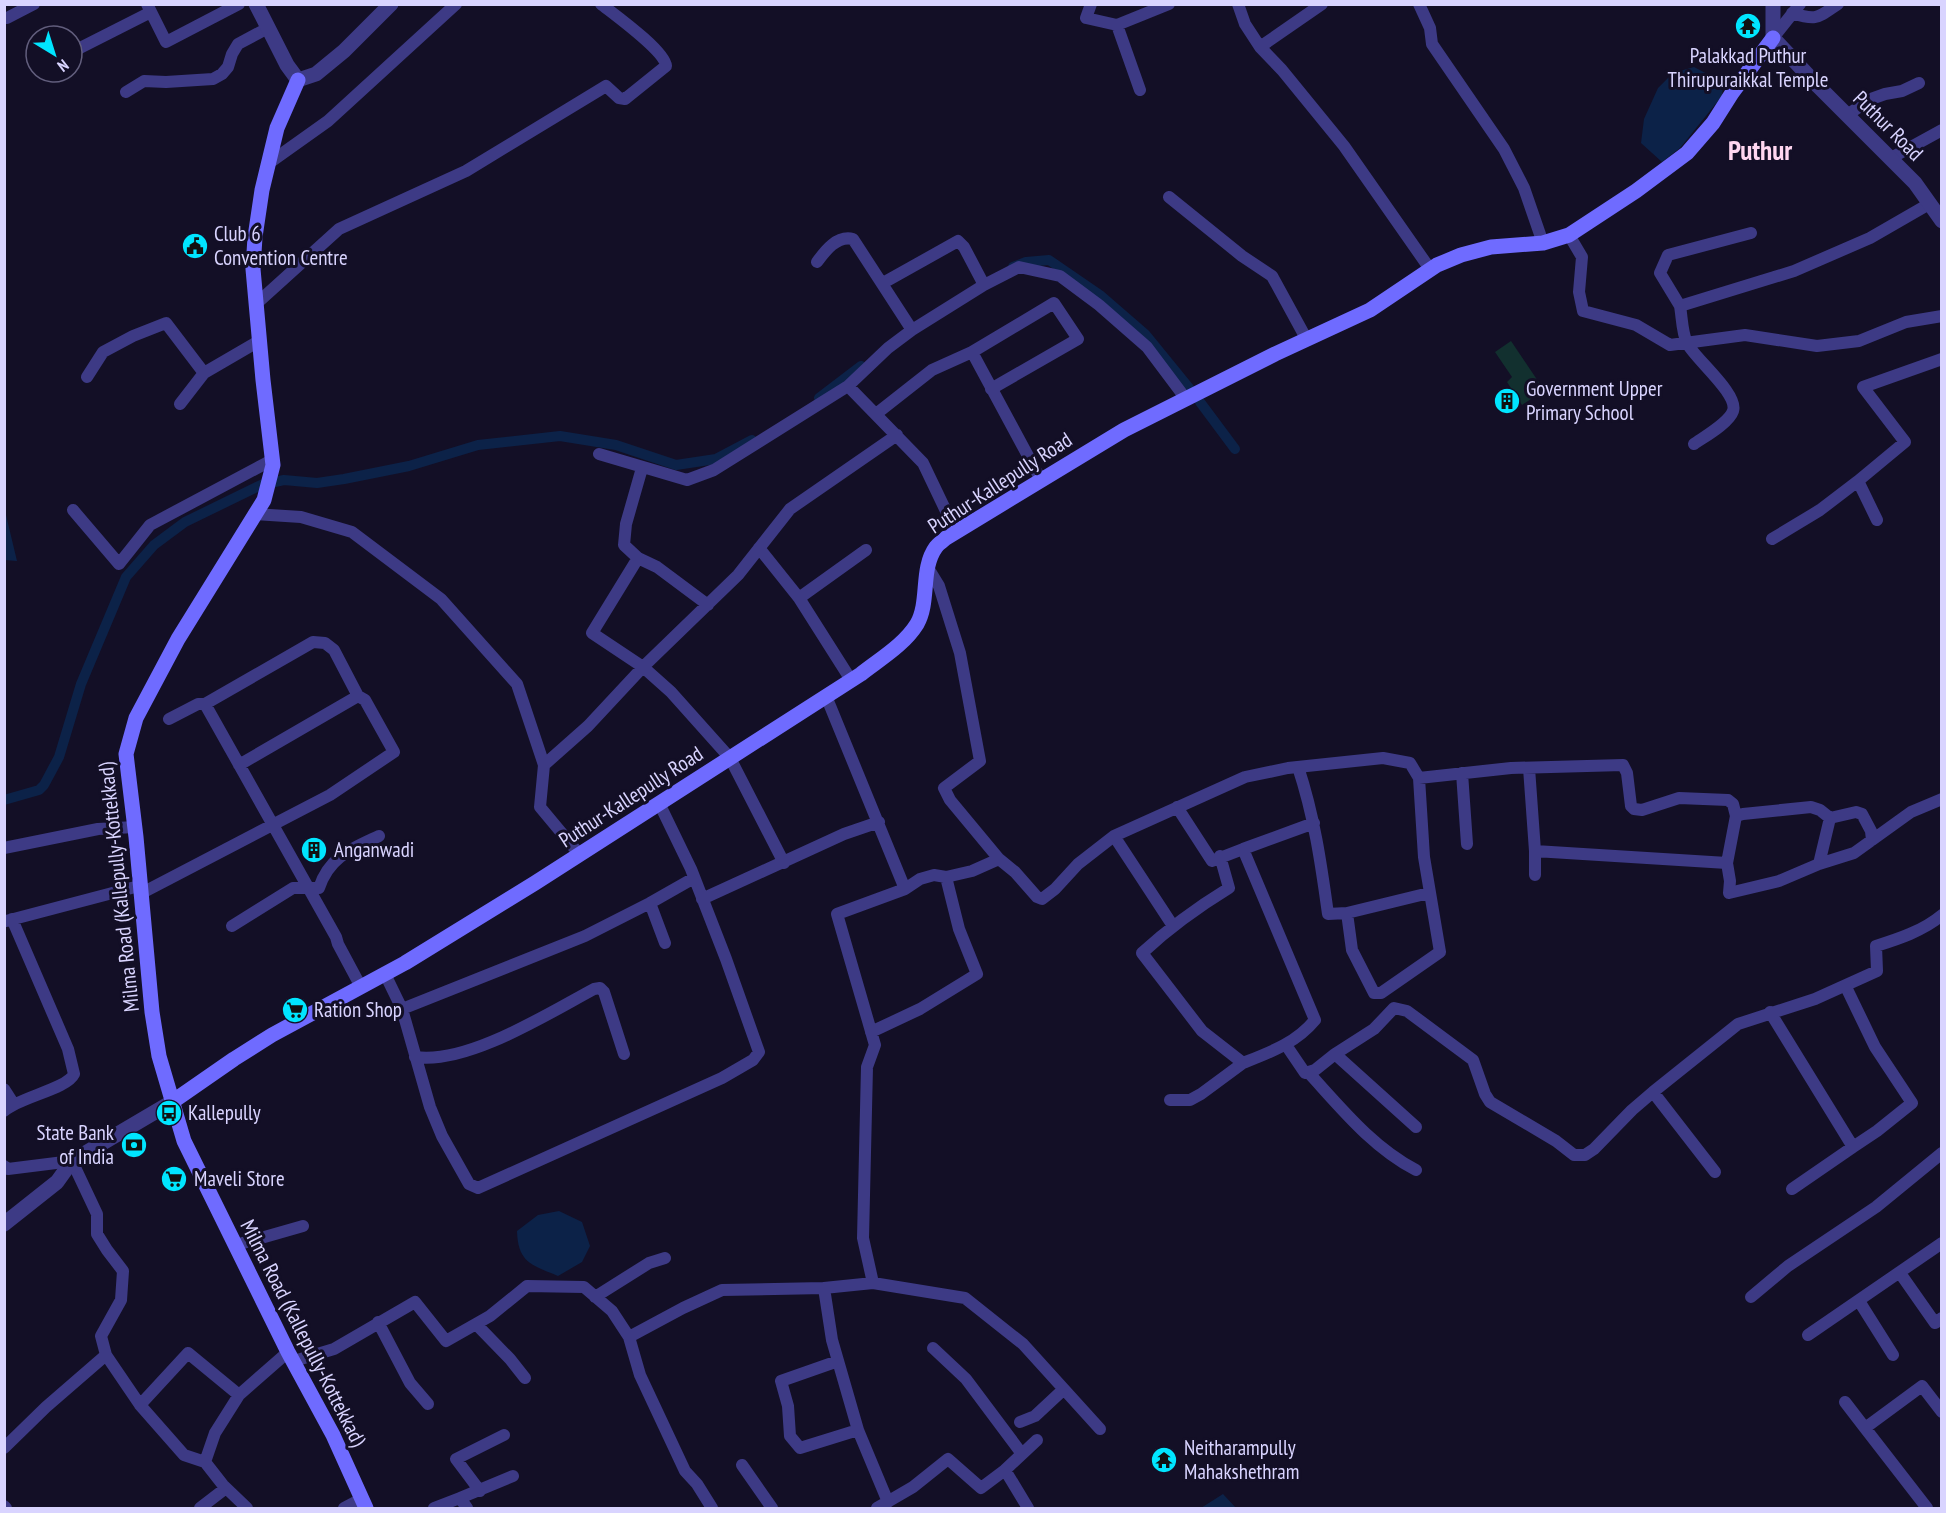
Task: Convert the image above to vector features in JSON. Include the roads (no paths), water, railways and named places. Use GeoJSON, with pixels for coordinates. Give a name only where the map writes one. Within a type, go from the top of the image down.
{"type":"FeatureCollection","features":[{"type":"Feature","properties":{"kind":"main road","name":"Puthur-Kallepully Road"},"geometry":{"type":"LineString","coordinates":[[172,1102],[272,1035],[385,974],[580,855],[851,680],[906,638],[918,622],[928,568],[935,547],[956,532],[1124,430],[1370,310],[1431,269],[1461,255],[1491,247],[1543,243],[1569,235],[1644,186],[1687,153],[1713,123],[1773,38]]}},
{"type":"Feature","properties":{"kind":"main road","name":"Milma Road (Kallepully-Kottekkad)"},"geometry":{"type":"LineString","coordinates":[[298,80],[277,128],[262,190],[255,237],[253,268],[273,463],[264,500],[178,639],[136,718],[126,754],[152,1012],[159,1056],[184,1141],[333,1435],[363,1504]]}},
{"type":"Feature","properties":{"kind":"street"},"geometry":{"type":"LineString","coordinates":[[7,18],[34,4]]}},
{"type":"Feature","properties":{"kind":"street"},"geometry":{"type":"LineString","coordinates":[[84,45],[149,8],[166,42],[239,4]]}},
{"type":"Feature","properties":{"kind":"street"},"geometry":{"type":"LineString","coordinates":[[256,4],[287,65],[298,80],[316,74],[344,51],[391,4]]}},
{"type":"Feature","properties":{"kind":"street"},"geometry":{"type":"LineString","coordinates":[[269,163],[328,121],[456,4]]}},
{"type":"Feature","properties":{"kind":"street"},"geometry":{"type":"LineString","coordinates":[[256,304],[339,229],[466,171],[606,86],[619,98],[625,99],[666,66],[666,62],[651,46],[601,4]]}},
{"type":"Feature","properties":{"kind":"street"},"geometry":{"type":"LineString","coordinates":[[1091,4],[1086,18],[1117,25],[1169,4]]}},
{"type":"Feature","properties":{"kind":"street"},"geometry":{"type":"LineString","coordinates":[[1238,4],[1245,24],[1260,47],[1282,70],[1344,146],[1431,269]]}},
{"type":"Feature","properties":{"kind":"street"},"geometry":{"type":"LineString","coordinates":[[1260,47],[1322,4]]}},
{"type":"Feature","properties":{"kind":"street"},"geometry":{"type":"LineString","coordinates":[[1419,4],[1424,10],[1430,28],[1432,44],[1504,149],[1524,188],[1543,243]]}},
{"type":"Feature","properties":{"kind":"street"},"geometry":{"type":"LineString","coordinates":[[1773,4],[1773,38]]}},
{"type":"Feature","properties":{"kind":"street"},"geometry":{"type":"LineString","coordinates":[[1773,38],[1796,9],[1810,19],[1821,16],[1838,4]]}},
{"type":"Feature","properties":{"kind":"street"},"geometry":{"type":"LineString","coordinates":[[1117,25],[1140,90]]}},
{"type":"Feature","properties":{"kind":"street"},"geometry":{"type":"LineString","coordinates":[[126,92],[144,81],[213,79],[228,68],[238,44],[268,28]]}},
{"type":"Feature","properties":{"kind":"street","name":"Puthur Road"},"geometry":{"type":"LineString","coordinates":[[1773,38],[1915,183],[1941,221]]}},
{"type":"Feature","properties":{"kind":"street"},"geometry":{"type":"LineString","coordinates":[[1847,115],[1872,99],[1902,91],[1919,83]]}},
{"type":"Feature","properties":{"kind":"street"},"geometry":{"type":"LineString","coordinates":[[1891,158],[1941,130]]}},
{"type":"Feature","properties":{"kind":"street"},"geometry":{"type":"LineString","coordinates":[[1169,197],[1242,256],[1272,276],[1307,340]]}},
{"type":"Feature","properties":{"kind":"street"},"geometry":{"type":"LineString","coordinates":[[1680,306],[1794,271],[1870,238],[1929,204]]}},
{"type":"Feature","properties":{"kind":"street"},"geometry":{"type":"LineString","coordinates":[[1694,444],[1728,419],[1733,411],[1733,404],[1727,393],[1686,343],[1680,306],[1660,273],[1668,255],[1751,233]]}},
{"type":"Feature","properties":{"kind":"street"},"geometry":{"type":"LineString","coordinates":[[1569,235],[1582,257],[1579,292],[1583,311],[1636,325],[1670,345],[1745,335],[1817,346],[1859,341],[1906,322],[1941,316]]}},
{"type":"Feature","properties":{"kind":"street"},"geometry":{"type":"LineString","coordinates":[[817,262],[828,247],[850,238],[883,283],[912,330]]}},
{"type":"Feature","properties":{"kind":"street"},"geometry":{"type":"LineString","coordinates":[[883,283],[958,241],[964,247],[984,285]]}},
{"type":"Feature","properties":{"kind":"street"},"geometry":{"type":"LineString","coordinates":[[599,454],[687,480],[714,470],[848,386],[888,348],[912,330],[984,285],[1019,267],[1060,276],[1099,304],[1147,347],[1186,399]]}},
{"type":"Feature","properties":{"kind":"street"},"geometry":{"type":"LineString","coordinates":[[876,414],[932,370],[972,352],[1054,303],[1078,339],[991,389]]}},
{"type":"Feature","properties":{"kind":"street"},"geometry":{"type":"LineString","coordinates":[[87,377],[103,352],[133,336],[166,323],[204,373]]}},
{"type":"Feature","properties":{"kind":"street"},"geometry":{"type":"LineString","coordinates":[[180,404],[204,373],[259,341]]}},
{"type":"Feature","properties":{"kind":"street"},"geometry":{"type":"LineString","coordinates":[[972,352],[1041,480]]}},
{"type":"Feature","properties":{"kind":"street"},"geometry":{"type":"LineString","coordinates":[[1772,539],[1820,510],[1905,442],[1863,387],[1941,359]]}},
{"type":"Feature","properties":{"kind":"street"},"geometry":{"type":"LineString","coordinates":[[848,386],[923,463],[956,532]]}},
{"type":"Feature","properties":{"kind":"street"},"geometry":{"type":"LineString","coordinates":[[544,765],[588,726],[643,667],[738,575],[790,509],[897,435]]}},
{"type":"Feature","properties":{"kind":"street"},"geometry":{"type":"LineString","coordinates":[[73,510],[119,564],[150,525],[273,463]]}},
{"type":"Feature","properties":{"kind":"street"},"geometry":{"type":"LineString","coordinates":[[642,468],[626,524],[624,545],[638,558],[657,567],[708,605]]}},
{"type":"Feature","properties":{"kind":"street"},"geometry":{"type":"LineString","coordinates":[[1858,481],[1877,520]]}},
{"type":"Feature","properties":{"kind":"street"},"geometry":{"type":"LineString","coordinates":[[254,514],[302,517],[352,532],[441,599],[517,684],[544,765],[540,807],[580,855]]}},
{"type":"Feature","properties":{"kind":"street"},"geometry":{"type":"LineString","coordinates":[[759,548],[799,598],[851,680]]}},
{"type":"Feature","properties":{"kind":"street"},"geometry":{"type":"LineString","coordinates":[[799,598],[866,550]]}},
{"type":"Feature","properties":{"kind":"street"},"geometry":{"type":"LineString","coordinates":[[638,558],[592,633],[643,667],[671,692],[730,758],[784,863]]}},
{"type":"Feature","properties":{"kind":"street"},"geometry":{"type":"LineString","coordinates":[[928,568],[939,586],[960,654],[980,761],[944,788],[950,800],[999,859],[1015,872],[1037,897],[1042,899],[1055,889],[1078,864],[1114,836],[1245,777],[1298,767],[1383,758],[1410,763],[1419,777],[1423,847],[1440,952],[1381,993],[1374,993],[1352,950],[1347,913]]}},
{"type":"Feature","properties":{"kind":"street"},"geometry":{"type":"LineString","coordinates":[[4,1089],[9,1107],[72,1079],[74,1074],[68,1049],[8,920],[140,890],[330,795],[394,752],[365,700],[358,696],[334,650],[325,643],[313,642],[204,704],[198,704],[169,719]]}},
{"type":"Feature","properties":{"kind":"street"},"geometry":{"type":"LineString","coordinates":[[240,765],[358,696]]}},
{"type":"Feature","properties":{"kind":"street"},"geometry":{"type":"LineString","coordinates":[[826,696],[905,889]]}},
{"type":"Feature","properties":{"kind":"street"},"geometry":{"type":"LineString","coordinates":[[204,704],[308,887],[361,987]]}},
{"type":"Feature","properties":{"kind":"street"},"geometry":{"type":"LineString","coordinates":[[1419,777],[1529,768],[1623,765],[1627,773],[1631,806],[1634,809],[1642,810],[1679,798],[1728,801],[1733,804],[1736,816],[1727,863],[1729,893],[1779,881],[1819,864],[1854,853],[1911,812],[1941,799]]}},
{"type":"Feature","properties":{"kind":"street"},"geometry":{"type":"LineString","coordinates":[[1298,767],[1314,823],[1328,914],[1347,913],[1429,892]]}},
{"type":"Feature","properties":{"kind":"street"},"geometry":{"type":"LineString","coordinates":[[1529,768],[1535,875]]}},
{"type":"Feature","properties":{"kind":"street"},"geometry":{"type":"LineString","coordinates":[[1462,773],[1467,844]]}},
{"type":"Feature","properties":{"kind":"street"},"geometry":{"type":"LineString","coordinates":[[385,974],[402,1009],[422,1083],[442,1136],[470,1185],[478,1188],[722,1078],[753,1060],[759,1052],[694,879],[659,803]]}},
{"type":"Feature","properties":{"kind":"street"},"geometry":{"type":"LineString","coordinates":[[1177,807],[1212,861],[1314,823]]}},
{"type":"Feature","properties":{"kind":"street"},"geometry":{"type":"LineString","coordinates":[[1736,816],[1811,807],[1820,810],[1830,818]]}},
{"type":"Feature","properties":{"kind":"street"},"geometry":{"type":"LineString","coordinates":[[1830,818],[1856,812],[1862,814],[1871,831],[1872,840]]}},
{"type":"Feature","properties":{"kind":"street"},"geometry":{"type":"LineString","coordinates":[[1819,864],[1830,818]]}},
{"type":"Feature","properties":{"kind":"street"},"geometry":{"type":"LineString","coordinates":[[702,899],[844,834],[879,822]]}},
{"type":"Feature","properties":{"kind":"street"},"geometry":{"type":"LineString","coordinates":[[4,848],[98,829],[135,827]]}},
{"type":"Feature","properties":{"kind":"street"},"geometry":{"type":"LineString","coordinates":[[232,926],[292,888],[319,888],[323,874],[331,863],[352,849],[379,836]]}},
{"type":"Feature","properties":{"kind":"street"},"geometry":{"type":"LineString","coordinates":[[1114,836],[1173,926]]}},
{"type":"Feature","properties":{"kind":"street"},"geometry":{"type":"LineString","coordinates":[[1170,1100],[1190,1100],[1201,1094],[1243,1063],[1286,1045],[1305,1032],[1315,1020],[1243,849]]}},
{"type":"Feature","properties":{"kind":"street"},"geometry":{"type":"LineString","coordinates":[[1535,851],[1727,863]]}},
{"type":"Feature","properties":{"kind":"street"},"geometry":{"type":"LineString","coordinates":[[1221,857],[1229,888],[1197,908],[1142,953],[1202,1031],[1243,1063]]}},
{"type":"Feature","properties":{"kind":"street"},"geometry":{"type":"LineString","coordinates":[[873,1282],[863,1238],[867,1067],[875,1045],[837,914],[905,889],[920,879],[934,874],[946,877],[972,871],[999,859]]}},
{"type":"Feature","properties":{"kind":"street"},"geometry":{"type":"LineString","coordinates":[[871,1032],[920,1009],[977,974],[959,930],[946,877]]}},
{"type":"Feature","properties":{"kind":"street"},"geometry":{"type":"LineString","coordinates":[[402,1009],[585,936],[694,879]]}},
{"type":"Feature","properties":{"kind":"street"},"geometry":{"type":"LineString","coordinates":[[650,903],[665,943]]}},
{"type":"Feature","properties":{"kind":"street"},"geometry":{"type":"LineString","coordinates":[[1308,1072],[1315,1070],[1374,1029],[1394,1008],[1407,1011],[1473,1060],[1490,1102],[1556,1141],[1574,1155],[1585,1155],[1653,1092],[1738,1024],[1815,999],[1846,987],[1877,971],[1875,946],[1894,941],[1931,924],[1941,915]]}},
{"type":"Feature","properties":{"kind":"street"},"geometry":{"type":"LineString","coordinates":[[1792,1189],[1877,1131],[1912,1103],[1875,1047],[1846,987]]}},
{"type":"Feature","properties":{"kind":"street"},"geometry":{"type":"LineString","coordinates":[[415,1057],[430,1059],[471,1049],[517,1030],[594,989],[600,988],[604,992],[624,1054]]}},
{"type":"Feature","properties":{"kind":"street"},"geometry":{"type":"LineString","coordinates":[[1770,1012],[1853,1147]]}},
{"type":"Feature","properties":{"kind":"street"},"geometry":{"type":"LineString","coordinates":[[1286,1045],[1305,1073],[1308,1072],[1354,1123],[1393,1158],[1416,1170]]}},
{"type":"Feature","properties":{"kind":"street"},"geometry":{"type":"LineString","coordinates":[[1335,1054],[1416,1127]]}},
{"type":"Feature","properties":{"kind":"street"},"geometry":{"type":"LineString","coordinates":[[1653,1092],[1715,1172]]}},
{"type":"Feature","properties":{"kind":"street"},"geometry":{"type":"LineString","coordinates":[[4,1166],[8,1169],[72,1161],[172,1102]]}},
{"type":"Feature","properties":{"kind":"street"},"geometry":{"type":"LineString","coordinates":[[1751,1297],[1788,1266],[1876,1207],[1941,1155]]}},
{"type":"Feature","properties":{"kind":"street"},"geometry":{"type":"LineString","coordinates":[[4,1224],[57,1182],[72,1161]]}},
{"type":"Feature","properties":{"kind":"street"},"geometry":{"type":"LineString","coordinates":[[72,1161],[97,1214],[97,1234],[123,1271],[121,1300],[101,1336],[106,1356],[140,1405],[184,1455],[205,1462],[225,1488],[247,1509]]}},
{"type":"Feature","properties":{"kind":"street"},"geometry":{"type":"LineString","coordinates":[[237,1245],[303,1226]]}},
{"type":"Feature","properties":{"kind":"street"},"geometry":{"type":"LineString","coordinates":[[1808,1335],[1860,1302],[1941,1243]]}},
{"type":"Feature","properties":{"kind":"street"},"geometry":{"type":"LineString","coordinates":[[595,1297],[649,1263],[665,1258]]}},
{"type":"Feature","properties":{"kind":"street"},"geometry":{"type":"LineString","coordinates":[[1900,1273],[1935,1323],[1941,1318]]}},
{"type":"Feature","properties":{"kind":"street"},"geometry":{"type":"LineString","coordinates":[[629,1337],[722,1290],[824,1288],[873,1282],[965,1298],[1023,1344],[1100,1429]]}},
{"type":"Feature","properties":{"kind":"street"},"geometry":{"type":"LineString","coordinates":[[205,1462],[215,1433],[239,1395],[291,1356],[334,1349],[416,1302],[446,1341],[490,1316],[527,1286],[584,1287],[612,1311],[629,1337],[640,1375],[685,1471],[697,1484],[712,1509]]}},
{"type":"Feature","properties":{"kind":"street"},"geometry":{"type":"LineString","coordinates":[[824,1288],[832,1340],[882,1505],[913,1487],[948,1460],[981,1488],[1005,1470],[1037,1440]]}},
{"type":"Feature","properties":{"kind":"street"},"geometry":{"type":"LineString","coordinates":[[1860,1302],[1893,1355]]}},
{"type":"Feature","properties":{"kind":"street"},"geometry":{"type":"LineString","coordinates":[[378,1322],[410,1383],[428,1404]]}},
{"type":"Feature","properties":{"kind":"street"},"geometry":{"type":"LineString","coordinates":[[476,1324],[525,1378]]}},
{"type":"Feature","properties":{"kind":"street"},"geometry":{"type":"LineString","coordinates":[[933,1348],[966,1379],[1022,1454]]}},
{"type":"Feature","properties":{"kind":"street"},"geometry":{"type":"LineString","coordinates":[[140,1405],[188,1353],[239,1395]]}},
{"type":"Feature","properties":{"kind":"street"},"geometry":{"type":"LineString","coordinates":[[4,1448],[46,1407],[106,1356]]}},
{"type":"Feature","properties":{"kind":"street"},"geometry":{"type":"LineString","coordinates":[[838,1361],[781,1381],[788,1406],[790,1436],[800,1448],[858,1430]]}},
{"type":"Feature","properties":{"kind":"street"},"geometry":{"type":"LineString","coordinates":[[1865,1428],[1922,1386],[1941,1412]]}},
{"type":"Feature","properties":{"kind":"street"},"geometry":{"type":"LineString","coordinates":[[1020,1422],[1035,1416],[1064,1389]]}},
{"type":"Feature","properties":{"kind":"street"},"geometry":{"type":"LineString","coordinates":[[1845,1402],[1928,1509]]}},
{"type":"Feature","properties":{"kind":"street"},"geometry":{"type":"LineString","coordinates":[[480,1491],[456,1459],[504,1435]]}},
{"type":"Feature","properties":{"kind":"street"},"geometry":{"type":"LineString","coordinates":[[742,1466],[772,1509]]}},
{"type":"Feature","properties":{"kind":"street"},"geometry":{"type":"LineString","coordinates":[[1005,1470],[1028,1509]]}},
{"type":"Feature","properties":{"kind":"street"},"geometry":{"type":"LineString","coordinates":[[435,1509],[464,1503],[480,1491],[513,1476]]}},
{"type":"Feature","properties":{"kind":"street"},"geometry":{"type":"LineString","coordinates":[[200,1509],[225,1488]]}},
{"type":"Feature","properties":{"kind":"street"},"geometry":{"type":"LineString","coordinates":[[344,1509],[363,1504]]}},
{"type":"Feature","properties":{"kind":"water"},"geometry":{"type":"Polygon","coordinates":[[[1694,67],[1713,77],[1723,86],[1722,96],[1680,148],[1662,162],[1641,143],[1644,119],[1658,88],[1673,73],[1694,67]]]}},
{"type":"Feature","properties":{"kind":"water"},"geometry":{"type":"Polygon","coordinates":[[[6,515],[17,561],[5,560],[6,515]]]}},
{"type":"Feature","properties":{"kind":"water"},"geometry":{"type":"Polygon","coordinates":[[[559,1211],[582,1222],[590,1246],[582,1262],[558,1276],[528,1261],[520,1250],[517,1231],[538,1215],[559,1211]]]}},
{"type":"Feature","properties":{"kind":"water"},"geometry":{"type":"Polygon","coordinates":[[[1223,1494],[1236,1508],[1201,1508],[1223,1494]]]}},
{"type":"Feature","properties":{"kind":"waterway"},"geometry":{"type":"LineString","coordinates":[[1013,267],[1026,262],[1049,260],[1100,295],[1145,334],[1189,388]]}},
{"type":"Feature","properties":{"kind":"waterway"},"geometry":{"type":"LineString","coordinates":[[819,398],[861,366]]}},
{"type":"Feature","properties":{"kind":"waterway"},"geometry":{"type":"LineString","coordinates":[[1200,402],[1235,449]]}},
{"type":"Feature","properties":{"kind":"waterway"},"geometry":{"type":"LineString","coordinates":[[4,800],[39,790],[44,785],[59,757],[81,684],[126,577],[154,545],[185,522],[261,485],[284,480],[317,483],[344,479],[409,466],[478,445],[560,436],[616,445],[676,465],[716,459],[752,440]]}},
{"type":"Feature","properties":{"kind":"place","name":"Palakkad Puthur Thirupuraikkal Temple"},"geometry":{"type":"Point","coordinates":[1748,26]}},
{"type":"Feature","properties":{"kind":"place","name":"Club 6 Convention Centre"},"geometry":{"type":"Point","coordinates":[195,246]}},
{"type":"Feature","properties":{"kind":"place","name":"Government Upper Primary School"},"geometry":{"type":"Point","coordinates":[1507,401]}},
{"type":"Feature","properties":{"kind":"place","name":"Anganwadi"},"geometry":{"type":"Point","coordinates":[314,850]}},
{"type":"Feature","properties":{"kind":"place","name":"Ration Shop"},"geometry":{"type":"Point","coordinates":[295,1010]}},
{"type":"Feature","properties":{"kind":"place","name":"Kallepully"},"geometry":{"type":"Point","coordinates":[169,1113]}},
{"type":"Feature","properties":{"kind":"place","name":"State Bank of India"},"geometry":{"type":"Point","coordinates":[134,1145]}},
{"type":"Feature","properties":{"kind":"place","name":"Maveli Store"},"geometry":{"type":"Point","coordinates":[174,1179]}},
{"type":"Feature","properties":{"kind":"place","name":"Neitharampully Mahakshethram"},"geometry":{"type":"Point","coordinates":[1164,1460]}},
{"type":"Feature","properties":{"kind":"district","name":"Puthur"},"geometry":{"type":"Point","coordinates":[1760,151]}}]}
